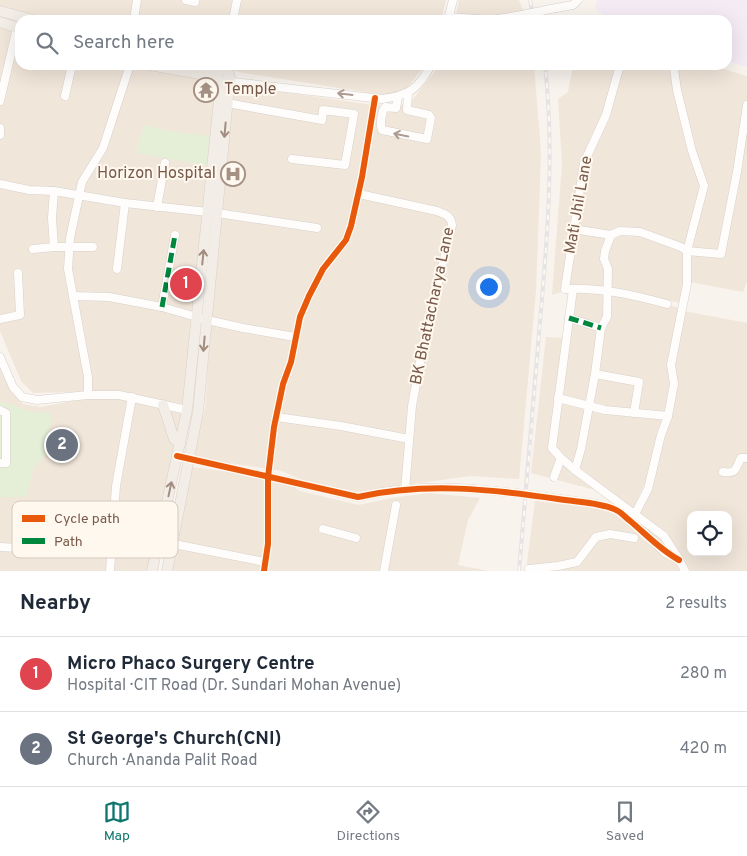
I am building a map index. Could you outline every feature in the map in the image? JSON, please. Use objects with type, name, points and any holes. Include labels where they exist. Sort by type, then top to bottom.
[{"type":"main road","points":[[0,11],[15,15]]},
{"type":"main road","points":[[0,22],[15,27]]},
{"type":"main road","points":[[177,70],[217,77],[225,75]]},
{"type":"main road","points":[[210,70],[225,75]]},
{"type":"main road","points":[[212,213],[227,103],[225,75]]},
{"type":"main road","points":[[178,520],[198,412],[202,319],[225,75]]},
{"type":"main road","points":[[167,501],[187,410],[202,319]]},
{"type":"main road","points":[[163,404],[174,439],[180,444]]},
{"type":"main road","points":[[152,571],[155,558]]},
{"type":"main road","points":[[168,571],[171,558]]},
{"type":"street","points":[[135,15],[138,0]]},
{"type":"street","points":[[186,0],[195,2]]},
{"type":"street","points":[[234,15],[237,0]]},
{"type":"street","points":[[449,15],[453,0]]},
{"type":"street","points":[[522,15],[573,5],[578,0]]},
{"type":"street","points":[[0,101],[15,40]]},
{"type":"street","points":[[65,96],[71,70]]},
{"type":"street","points":[[88,395],[88,376],[68,269],[70,247],[82,182],[103,148],[128,70]]},
{"type":"street","points":[[225,75],[382,99],[398,97],[408,93],[415,88],[428,70]]},
{"type":"street","name":"Mati Jhil Lane","points":[[561,458],[552,448],[569,318],[573,229],[584,162],[606,115],[619,70]]},
{"type":"street","points":[[635,514],[648,489],[661,435],[668,416],[674,384],[671,365],[687,284],[687,251],[704,186],[692,151],[677,90],[674,70]]},
{"type":"street","points":[[406,110],[408,93]]},
{"type":"street","points":[[396,108],[398,97]]},
{"type":"street","points":[[264,571],[268,544],[268,477],[276,417],[283,384],[291,362],[300,317],[323,269],[346,240],[355,213],[375,98]]},
{"type":"street","points":[[227,103],[322,120],[323,110],[354,114],[345,165],[292,159]]},
{"type":"street","points":[[573,229],[611,235],[620,231],[640,232],[687,251],[721,254],[747,105]]},
{"type":"street","points":[[385,107],[406,110],[429,115],[431,121],[427,139],[382,130],[383,110],[385,107]]},
{"type":"street","points":[[0,128],[0,135]]},
{"type":"street","points":[[157,208],[165,162]]},
{"type":"street","points":[[0,184],[29,190],[79,195],[125,204],[212,213],[317,228]]},
{"type":"street","points":[[54,192],[52,218],[54,247]]},
{"type":"street","name":"BK Bhattacharya Lane","points":[[359,194],[437,211],[448,215],[452,225],[423,346],[412,406],[405,490]]},
{"type":"street","points":[[117,269],[125,204]]},
{"type":"street","points":[[162,307],[175,235]]},
{"type":"street","points":[[575,470],[581,449],[595,374],[601,328],[607,317],[608,269],[604,259],[611,235]]},
{"type":"street","points":[[33,249],[92,247]]},
{"type":"street","points":[[0,319],[20,315],[18,273]]},
{"type":"street","points":[[569,289],[639,296],[667,304]]},
{"type":"street","points":[[73,296],[109,297],[162,307],[202,319],[295,337]]},
{"type":"street","points":[[569,318],[601,328]]},
{"type":"street","points":[[0,357],[13,387],[22,398],[37,400],[88,395],[119,395],[187,410]]},
{"type":"street","points":[[595,374],[639,382],[634,413]]},
{"type":"street","points":[[115,501],[132,398]]},
{"type":"street","points":[[558,398],[605,410],[668,416]]},
{"type":"street","points":[[0,410],[6,413],[6,463],[0,463]]},
{"type":"street","points":[[276,417],[341,426],[409,439]]},
{"type":"street","points":[[177,456],[358,497],[423,488],[450,488],[516,493],[597,504],[616,509],[665,553],[679,560]]},
{"type":"street","points":[[554,477],[561,458],[664,536],[684,571]]},
{"type":"street","points":[[722,472],[732,474],[741,458],[747,458]]},
{"type":"street","points":[[384,571],[396,505]]},
{"type":"street","points":[[324,529],[356,538]]},
{"type":"street","points":[[529,569],[577,562],[596,537],[610,534],[634,538]]},
{"type":"street","points":[[178,545],[265,562]]},
{"type":"street","points":[[110,571],[111,558]]},
{"type":"shaded area","points":[[0,0],[446,0],[442,15],[30,15],[0,6]]},
{"type":"shaded area","points":[[459,0],[519,0],[525,15],[456,15]]},
{"type":"shaded area","points":[[597,0],[747,0],[747,67],[732,62],[732,15],[603,15],[595,7]]},
{"type":"shaded area","points":[[0,18],[15,23],[15,70],[148,70],[217,79],[188,407],[110,391],[33,393],[21,381],[0,331]]},
{"type":"shaded area","points":[[232,70],[421,70],[407,88],[395,94],[383,95]]},
{"type":"shaded area","points":[[436,70],[534,70],[541,153],[536,291],[519,479],[471,476],[397,486],[355,495],[309,483],[282,471],[191,457],[205,408],[218,224],[233,85],[380,106],[409,104]]},
{"type":"shaded area","points":[[572,70],[727,70],[747,76],[747,281],[743,292],[684,281],[681,303],[639,298],[680,308],[684,311],[747,323],[747,571],[689,571],[664,533],[635,513],[649,484],[668,400],[645,483],[633,509],[611,492],[595,490],[531,473],[546,337],[566,338],[570,289],[552,295],[562,164],[558,99],[568,92]]},
{"type":"shaded area","points":[[0,365],[10,389],[23,404],[41,407],[104,395],[187,415],[170,501],[12,501],[12,558],[160,558],[157,571],[0,571]]},
{"type":"shaded area","points":[[192,467],[282,479],[300,491],[359,505],[429,493],[480,498],[468,520],[458,565],[489,571],[170,571],[173,558],[178,558],[178,533]]},
{"type":"shaded area","points":[[535,501],[589,507],[631,516],[664,541],[681,571],[526,571]]},
{"type":"green space","points":[[144,125],[169,131],[211,136],[210,166],[136,153]]},
{"type":"green space","points":[[0,402],[28,411],[52,413],[47,453],[33,469],[27,496],[0,498]]},
{"type":"railway","points":[[530,0],[533,15]]},
{"type":"railway","points":[[519,571],[549,199],[550,166],[545,70]]},
{"type":"marked path","points":[[162,307],[175,235]]},
{"type":"marked path","points":[[569,318],[601,328]]},
{"type":"cycle path","points":[[264,571],[268,544],[268,477],[274,427],[283,384],[291,362],[300,317],[309,296],[323,269],[346,240],[351,226],[362,177],[375,98]]},
{"type":"cycle path","points":[[177,456],[358,497],[383,492],[433,488],[508,492],[601,505],[618,511],[659,547],[679,560]]},
{"type":"place","name":"Temple","points":[[206,90]]},
{"type":"place","name":"Horizon Hospital","points":[[233,174]]},
{"type":"place","name":"Micro Phaco Surgery Centre","points":[[186,284]]},
{"type":"place","name":"St George's Church(CNI)","points":[[62,445]]}]
